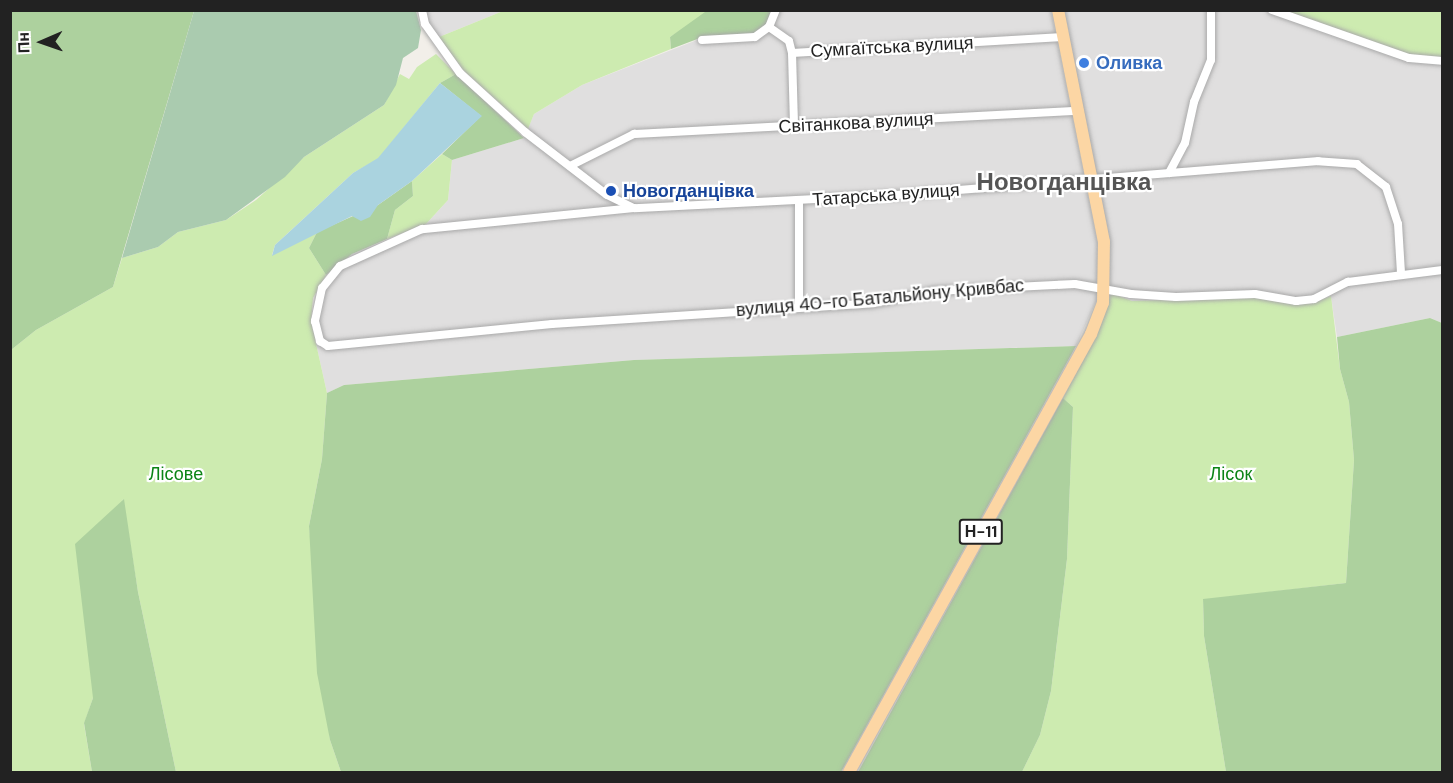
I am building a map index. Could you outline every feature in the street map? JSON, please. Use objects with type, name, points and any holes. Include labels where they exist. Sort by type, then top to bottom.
[{"type":"main road","name":"Н-11","points":[[849,772],[1091,333],[1106,289],[1104,242],[1058,10]]},
{"type":"street","points":[[422,10],[425,24],[460,73],[525,132],[607,195],[634,208]]},
{"type":"street","points":[[702,40],[755,37],[769,27],[776,10]]},
{"type":"street","points":[[1169,173],[1185,143],[1194,102],[1211,60],[1211,10]]},
{"type":"street","points":[[1272,10],[1409,58],[1443,61]]},
{"type":"street","name":"Сумгаїтська вулиця","points":[[769,27],[789,41],[792,53],[1063,37]]},
{"type":"street","points":[[792,53],[794,126]]},
{"type":"street","name":"Світанкова вулиця","points":[[570,166],[634,134],[1078,111]]},
{"type":"street","name":"Татарська вулиця","points":[[316,300],[340,266],[422,229],[634,208],[799,201],[1318,161],[1357,164],[1386,187],[1398,224],[1401,273]]},
{"type":"street","points":[[799,201],[799,305]]},
{"type":"street","name":"вулиця 40-го Батальйону Кривбас","points":[[316,300],[317,332],[320,342],[328,346],[799,305],[873,303],[936,291],[1028,286],[1075,284],[1176,297],[1255,294],[1296,301],[1314,299],[1348,282],[1401,273],[1443,270]]},
{"type":"shaded area","points":[[422,11],[503,11],[434,39]]},
{"type":"shaded area","points":[[771,11],[1051,11],[1098,246],[1097,299],[1076,346],[634,360],[344,385],[327,393],[311,321],[318,285],[352,254],[426,224],[448,200],[452,160],[524,138],[534,114],[582,85]]},
{"type":"shaded area","points":[[1064,11],[1282,11],[1442,58],[1442,323],[1430,318],[1337,337],[1331,297],[1313,303],[1132,301],[1111,293],[1108,240]]},
{"type":"green space","points":[[11,11],[194,11],[113,287],[36,330],[11,350]]},
{"type":"green space","points":[[194,11],[416,11],[421,30],[418,48],[403,58],[396,85],[384,105],[304,157],[285,177],[226,220],[178,232],[158,247],[122,258]]},
{"type":"green space","points":[[503,11],[711,11],[670,37],[671,49],[582,85],[534,114],[528,129],[463,70],[439,37]]},
{"type":"green space","points":[[771,11],[766,24],[755,33],[700,38],[671,49],[670,37],[705,12]]},
{"type":"green space","points":[[1282,11],[1442,11],[1442,58],[1411,56]]},
{"type":"green space","name":"Лісове","points":[[436,54],[456,74],[440,83],[378,159],[353,173],[275,245],[272,255],[317,232],[309,248],[326,275],[313,298],[311,321],[327,393],[322,459],[309,526],[330,740],[341,772],[176,772],[138,592],[123,499],[93,698],[84,724],[92,772],[11,772],[11,350],[36,330],[113,287],[122,258],[158,247],[178,232],[226,220],[256,200],[304,157],[384,105],[400,74],[409,79],[417,67]]},
{"type":"green space","points":[[456,74],[524,138],[452,160],[442,154],[481,116],[440,83]]},
{"type":"green space","points":[[442,154],[452,160],[448,200],[426,224],[387,239],[395,210],[413,196],[412,181]]},
{"type":"green space","points":[[412,181],[413,196],[395,210],[387,239],[352,254],[326,275],[309,248],[317,232],[378,205]]},
{"type":"green space","name":"Лісок","points":[[1111,293],[1132,301],[1255,297],[1313,303],[1331,296],[1340,369],[1349,402],[1354,460],[1346,583],[1203,600],[1204,636],[1226,772],[1022,772],[1040,735],[1051,691],[1067,559],[1073,407],[1063,398],[1097,334]]},
{"type":"green space","points":[[1430,318],[1442,323],[1442,772],[1226,772],[1204,636],[1203,599],[1346,583],[1354,460],[1349,402],[1340,369],[1337,337]]},
{"type":"green space","points":[[1076,346],[841,772],[341,772],[330,740],[317,673],[309,526],[322,459],[327,393],[344,385],[634,360]]},
{"type":"green space","points":[[1063,398],[1073,407],[1067,559],[1051,691],[1040,735],[1022,772],[858,772]]},
{"type":"green space","points":[[124,499],[138,592],[176,772],[92,772],[84,723],[93,698],[75,544]]},
{"type":"water","points":[[440,83],[482,116],[412,181],[378,205],[370,217],[361,221],[352,216],[272,256],[275,245],[353,173],[378,158]]},
{"type":"place","name":"Оливка","points":[[1084,63]]},
{"type":"place","name":"Новогданцівка","points":[[611,191]]},
{"type":"district","name":"Новогданцівка","points":[[1064,182]]}]
